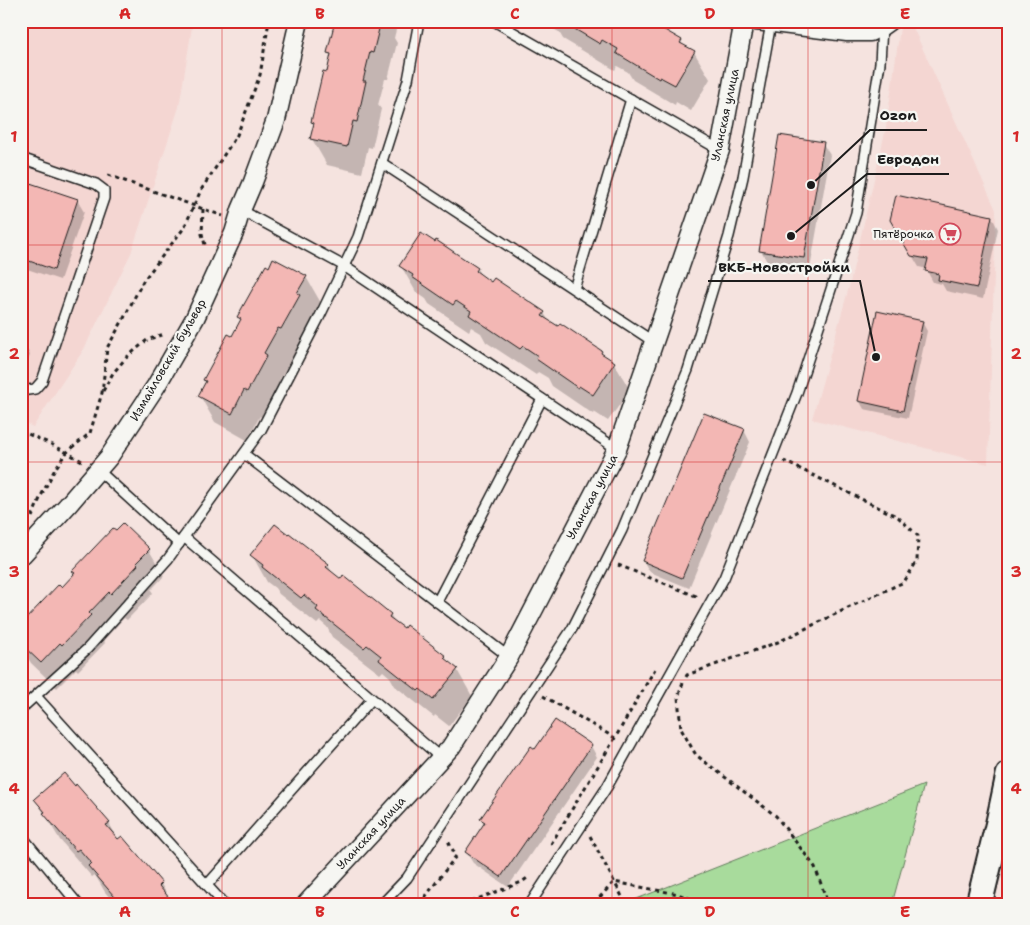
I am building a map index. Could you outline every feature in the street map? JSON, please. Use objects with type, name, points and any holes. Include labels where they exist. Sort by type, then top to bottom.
[{"type":"street","name":"Измайловский бульвар","points":[[21,556],[68,506],[109,457],[156,386],[195,318],[234,233],[239,215],[276,120],[299,21]]},
{"type":"street","points":[[753,24],[847,32],[870,32],[885,24]]},
{"type":"street","name":"Уланская улица","points":[[306,904],[451,747],[509,657],[617,449],[720,150],[753,24]]},
{"type":"street","points":[[979,904],[1009,775]]},
{"type":"lane","points":[[21,709],[88,649],[168,559],[261,430],[319,318],[358,237],[408,80],[419,21]]},
{"type":"lane","points":[[494,21],[720,150]]},
{"type":"lane","points":[[382,904],[408,878],[572,629],[622,530],[688,370],[729,236],[743,177],[753,24],[725,21]]},
{"type":"lane","points":[[530,904],[607,788],[724,578],[797,393],[856,213],[885,24]]},
{"type":"lane","points":[[574,289],[631,99]]},
{"type":"lane","points":[[21,158],[96,184],[104,190],[104,198],[42,382],[35,389],[21,391]]},
{"type":"lane","points":[[382,163],[654,342]]},
{"type":"lane","points":[[239,215],[344,266],[617,449]]},
{"type":"lane","points":[[437,602],[542,399]]},
{"type":"lane","points":[[244,454],[509,657]]},
{"type":"lane","points":[[98,470],[441,758]]},
{"type":"lane","points":[[36,696],[224,904]]},
{"type":"lane","points":[[206,885],[372,699]]},
{"type":"lane","points":[[21,835],[78,904]]},
{"type":"path","points":[[29,522],[55,469],[66,453],[90,433],[102,392],[107,348],[143,280],[184,228],[201,190],[237,135],[260,75],[269,21]]},
{"type":"path","points":[[103,173],[203,209],[239,215]]},
{"type":"path","points":[[203,209],[202,234],[207,251],[217,269]]},
{"type":"path","points":[[102,392],[113,373],[126,358],[147,340],[189,328]]},
{"type":"path","points":[[21,431],[54,445],[98,470]]},
{"type":"path","points":[[773,455],[898,517],[918,536],[917,561],[904,582],[778,642],[686,675],[678,697],[680,729],[696,755],[776,816],[815,867],[827,901],[826,904]]},
{"type":"path","points":[[607,560],[696,596],[692,605]]},
{"type":"path","points":[[546,851],[658,663]]},
{"type":"path","points":[[532,689],[615,738]]},
{"type":"path","points":[[583,823],[626,904]]},
{"type":"path","points":[[464,904],[522,882],[532,875]]},
{"type":"path","points":[[595,904],[614,882]]},
{"type":"path","points":[[614,882],[678,894],[704,904]]},
{"type":"path","points":[[425,898],[426,904]]},
{"type":"shaded area","points":[[21,21],[193,21],[179,107],[131,253],[84,349],[33,427],[21,421]]},
{"type":"shaded area","points":[[901,21],[910,21],[996,210],[988,464],[812,419],[849,287],[886,128]]},
{"type":"green space","points":[[924,785],[892,904],[624,904]]},
{"type":"building","points":[[335,21],[381,21],[373,53],[370,52],[363,81],[366,81],[357,122],[353,121],[347,147],[310,139],[314,123],[311,122],[323,71],[327,72],[331,54],[327,53]]},
{"type":"building","points":[[561,21],[649,21],[682,40],[680,43],[695,51],[675,85],[660,77],[659,79],[616,53],[618,49],[602,40],[600,44]]},
{"type":"building","points":[[779,135],[824,142],[804,258],[759,251]]},
{"type":"building","points":[[21,180],[78,199],[54,270],[21,258]]},
{"type":"building","points":[[896,195],[992,216],[977,288],[938,280],[939,274],[925,271],[928,259],[911,256],[890,220]]},
{"type":"building","points":[[421,233],[435,242],[436,240],[478,268],[476,271],[491,282],[494,278],[545,312],[542,316],[558,326],[560,323],[615,362],[593,395],[579,386],[578,388],[536,359],[538,356],[523,346],[520,349],[469,315],[471,311],[456,301],[453,305],[399,266]]},
{"type":"building","points":[[273,258],[307,276],[297,293],[300,295],[281,329],[278,328],[264,353],[267,355],[247,392],[244,390],[232,414],[198,396],[206,381],[203,380],[228,334],[232,336],[241,319],[237,317],[266,265],[269,267]]},
{"type":"building","points":[[877,311],[923,321],[903,411],[858,401]]},
{"type":"building","points":[[704,413],[745,429],[682,578],[642,561]]},
{"type":"building","points":[[123,523],[150,549],[111,594],[109,592],[89,613],[91,615],[62,645],[60,643],[41,663],[21,644],[21,629],[25,625],[23,622],[59,584],[62,587],[75,573],[72,571],[113,528],[116,530]]},
{"type":"building","points":[[275,524],[329,564],[326,567],[341,579],[343,575],[391,614],[389,617],[404,628],[406,625],[446,656],[444,658],[458,669],[433,700],[420,689],[418,691],[379,660],[381,656],[367,645],[364,648],[316,610],[318,607],[304,595],[301,598],[250,555]]},
{"type":"building","points":[[555,720],[592,745],[501,877],[465,852],[485,822],[480,819],[531,746],[535,749]]},
{"type":"building","points":[[64,773],[110,823],[106,825],[118,839],[122,836],[162,883],[159,886],[171,900],[174,897],[180,904],[121,904],[88,866],[91,863],[79,849],[76,851],[43,813],[45,812],[34,799]]},
{"type":"place","name":"Ozon","points":[[811,185]]},
{"type":"place","name":"Пятёрочка","points":[[950,234]]},
{"type":"place","name":"Евродон","points":[[791,236]]},
{"type":"place","name":"ВКБ-Новостройки","points":[[876,357]]}]
